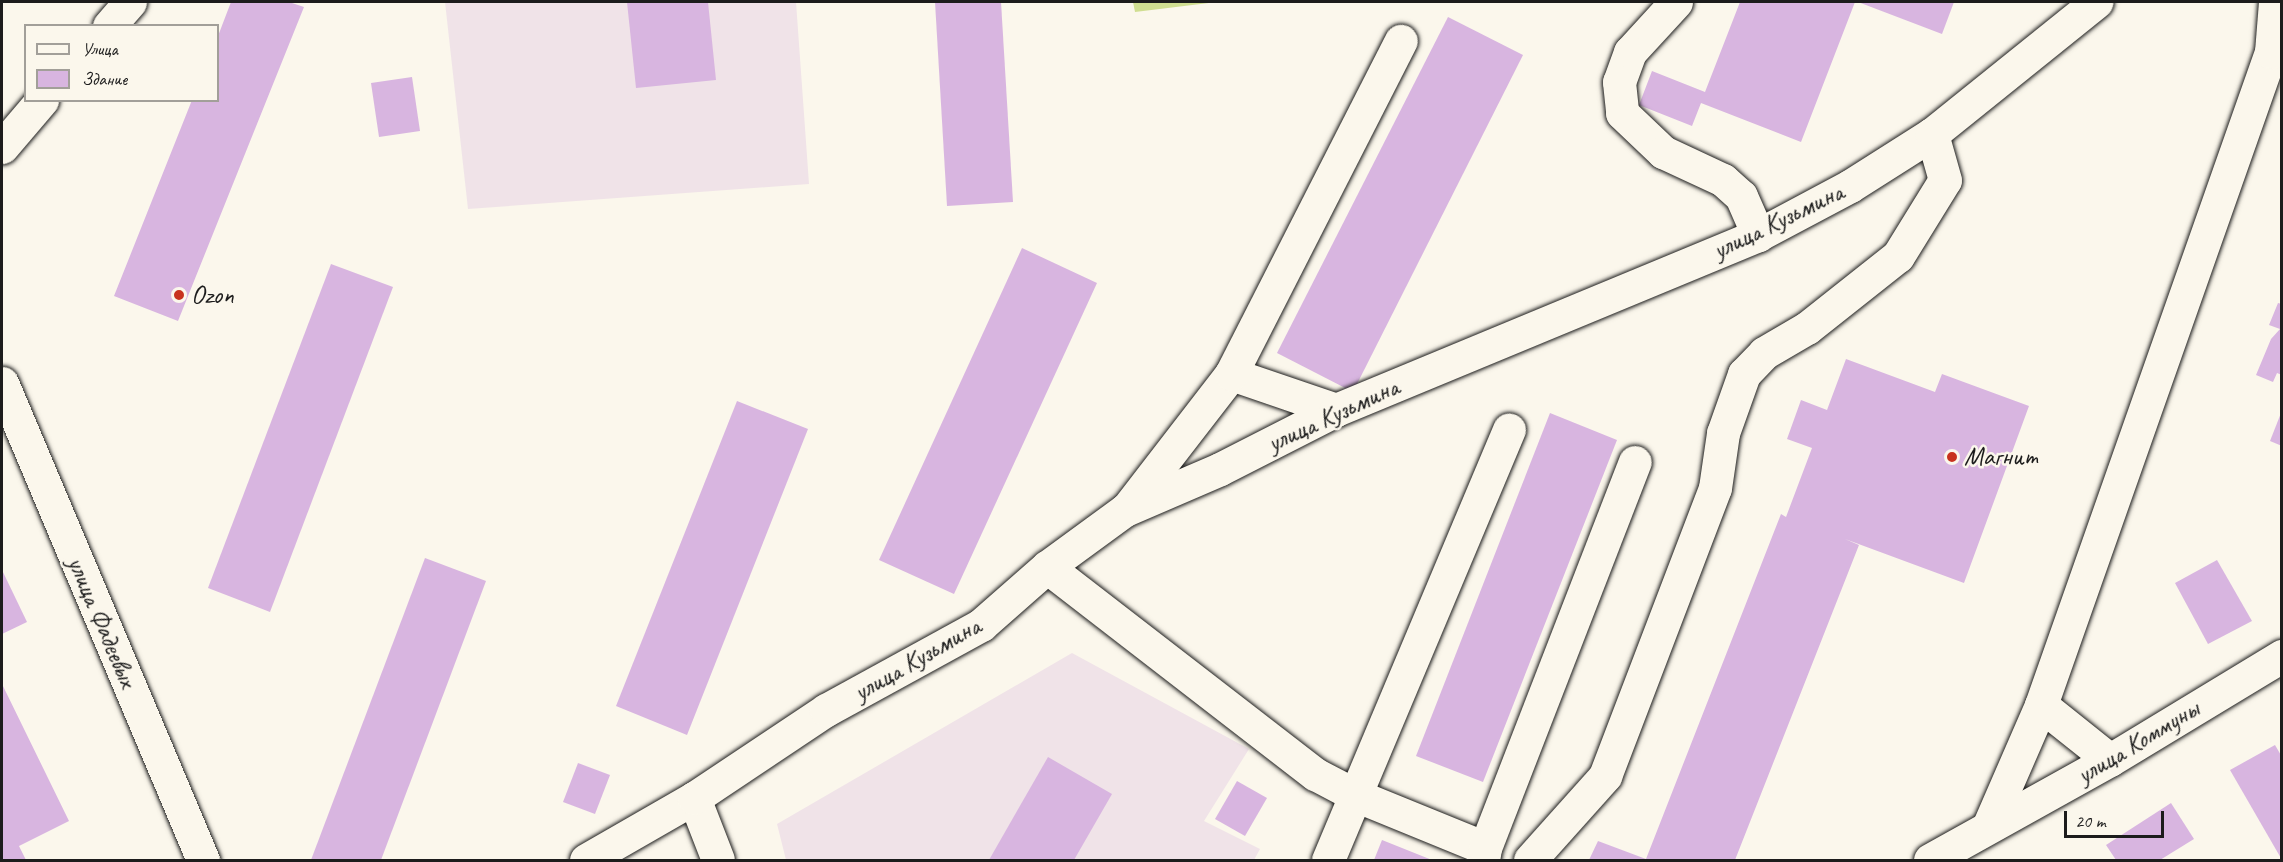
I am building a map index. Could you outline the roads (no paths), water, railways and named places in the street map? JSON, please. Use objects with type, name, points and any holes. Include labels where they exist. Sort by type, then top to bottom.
[{"type":"street","points":[[111,24],[130,2]]},
{"type":"street","points":[[1676,2],[1630,51],[1619,82],[1622,113],[1663,152],[1724,180],[1741,196],[1758,235]]},
{"type":"street","name":"улица Кузьмина","points":[[586,861],[694,798],[826,710],[981,625],[1047,567],[1125,510],[1220,469],[1336,410],[1758,235],[1850,186],[1932,134],[2096,2]]},
{"type":"street","points":[[1988,827],[2041,705],[2271,52],[2276,2]]},
{"type":"street","points":[[1125,510],[1231,374],[1401,41]]},
{"type":"street","points":[[2,147],[40,102]]},
{"type":"street","points":[[1530,861],[1605,776],[1715,488],[1724,433],[1744,374],[1764,353],[1807,328],[1898,256],[1945,180],[1932,134]]},
{"type":"street","points":[[1231,374],[1336,410]]},
{"type":"street","name":"улица Фадеевых","points":[[2,382],[203,861]]},
{"type":"street","points":[[1328,861],[1509,430]]},
{"type":"street","points":[[1047,567],[1315,774],[1355,795],[1484,854],[1635,462]]},
{"type":"street","name":"улица Коммуны","points":[[1930,861],[2110,760],[2282,656]]},
{"type":"street","points":[[2041,705],[2110,760]]},
{"type":"street","points":[[694,798],[718,861]]},
{"type":"place","name":"Ozon","points":[[179,295]]},
{"type":"place","name":"Магнит","points":[[1952,457]]}]
